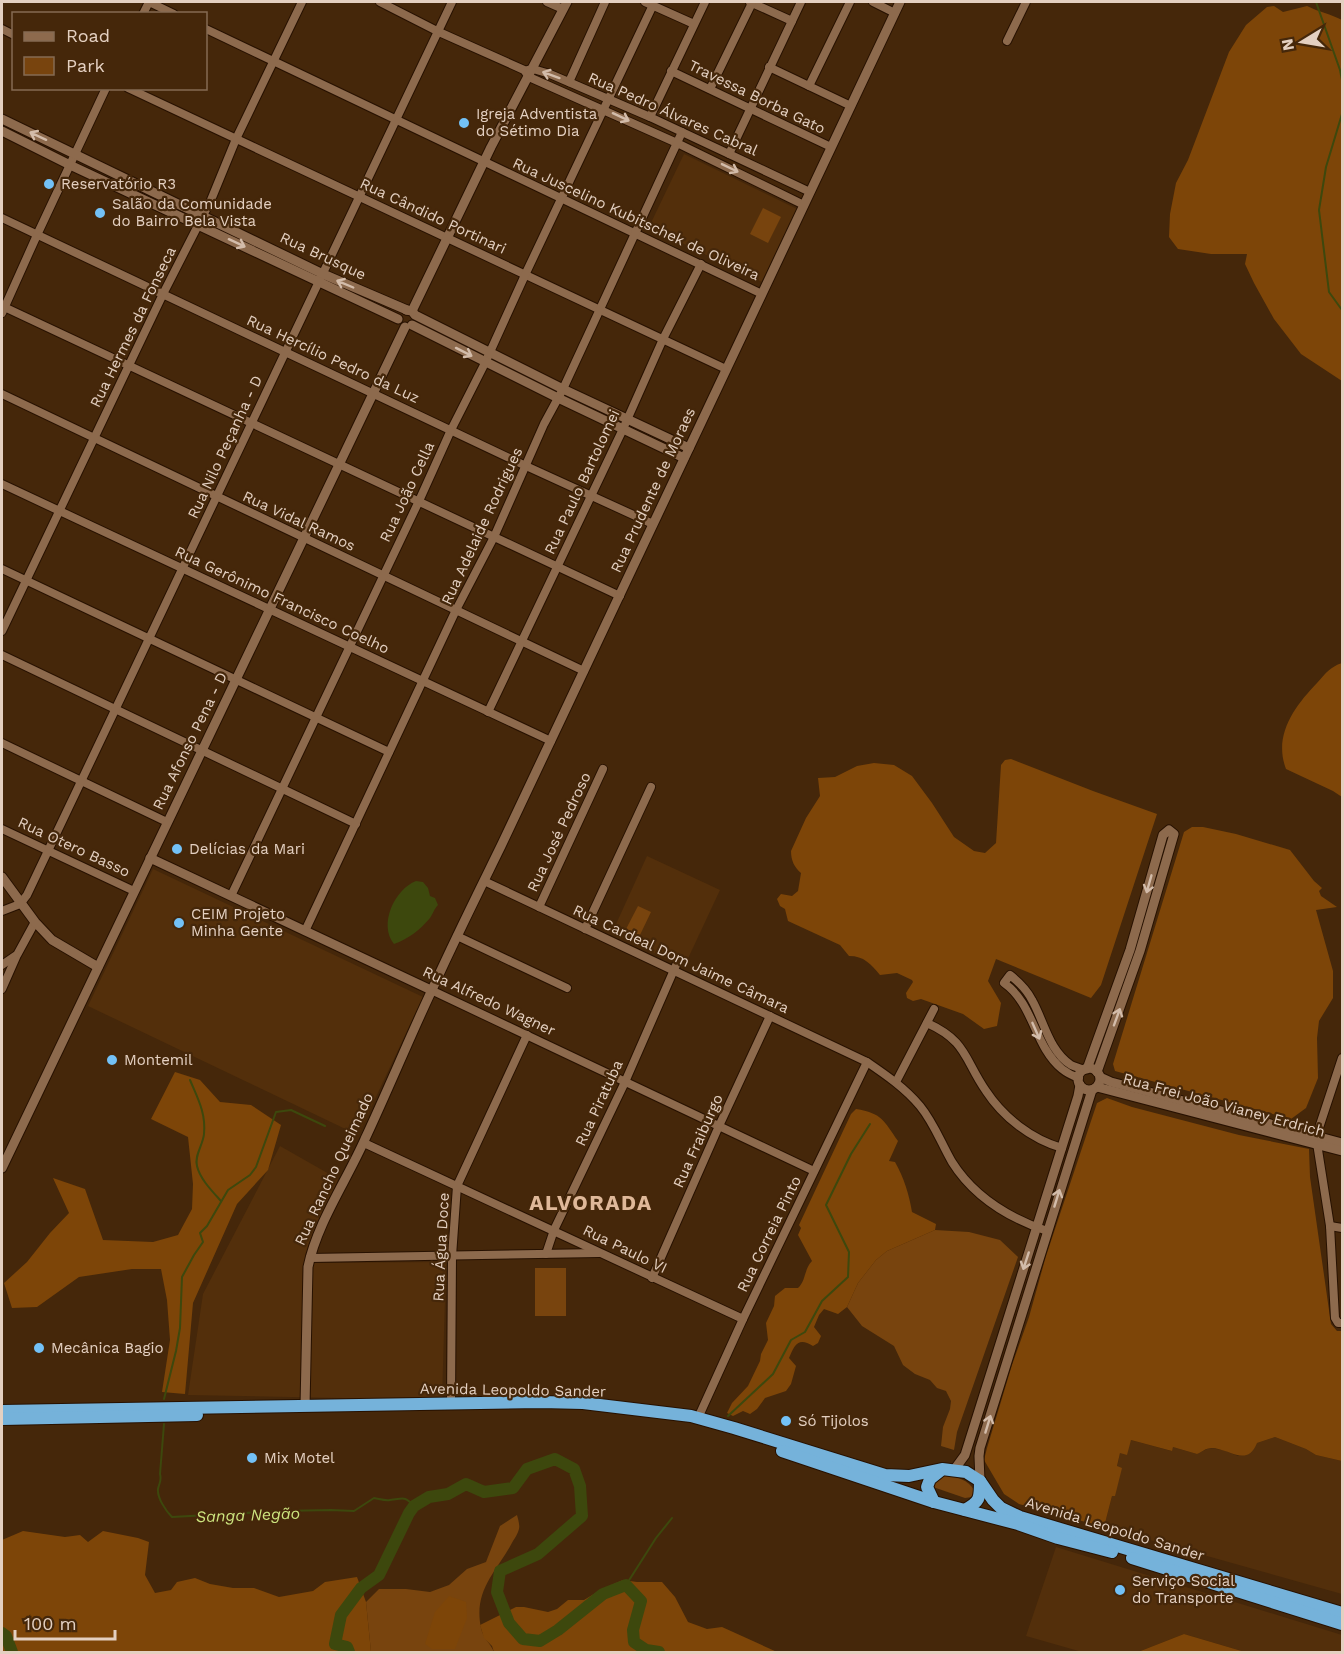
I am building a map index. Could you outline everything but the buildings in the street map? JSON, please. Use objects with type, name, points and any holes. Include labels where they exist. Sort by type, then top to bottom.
[{"type":"highway","name":"Avenida Leopoldo Sander","points":[[2,1411],[583,1402],[698,1418],[885,1475],[909,1476],[948,1470]]},
{"type":"highway","name":"Avenida Leopoldo Sander","points":[[2,1419],[462,1410],[560,1409],[614,1412],[724,1432],[934,1502],[1018,1524],[1342,1624]]},
{"type":"highway","points":[[934,1502],[927,1487],[930,1479],[948,1470],[966,1472],[980,1481],[977,1503],[965,1510]]},
{"type":"highway","name":"Avenida Leopoldo Sander","points":[[980,1481],[1001,1508],[1020,1516],[1342,1613]]},
{"type":"street","points":[[149,2],[170,12]]},
{"type":"street","name":"Rua Hermes da Fonseca","points":[[2,631],[128,366],[203,216],[236,139],[302,2]]},
{"type":"street","name":"Rua Pedro Álvares Cabral","points":[[380,2],[804,204]]},
{"type":"street","name":"Rua Nilo Peçanha - D","points":[[20,904],[27,895],[452,2]]},
{"type":"street","points":[[409,326],[415,321],[411,312],[491,147],[565,5],[548,2]]},
{"type":"street","points":[[569,82],[605,2]]},
{"type":"street","points":[[650,117],[705,2]]},
{"type":"street","points":[[710,89],[750,2],[792,21]]},
{"type":"street","points":[[729,154],[801,2]]},
{"type":"street","points":[[809,86],[850,2]]},
{"type":"street","points":[[873,2],[895,13]]},
{"type":"street","name":"Rua Prudente de Moraes","points":[[431,990],[620,597],[900,2]]},
{"type":"street","points":[[1007,41],[1026,2]]},
{"type":"street","points":[[649,3],[694,24]]},
{"type":"street","name":"Rua João Cella","points":[[231,896],[451,430],[485,363],[608,100],[649,3]]},
{"type":"street","name":"Rua Juscelino Kubitschek de Oliveira","points":[[207,28],[762,294]]},
{"type":"street","points":[[769,67],[851,106]]},
{"type":"street","name":"Travessa Borba Gato","points":[[672,70],[831,147]]},
{"type":"street","name":"Rua Pedro Álvares Cabral","points":[[529,72],[569,82],[810,192]]},
{"type":"street","points":[[105,90],[2,309],[419,501],[620,597]]},
{"type":"street","name":"Rua Cândido Portinari","points":[[132,90],[726,369]]},
{"type":"street","name":"Rua Brusque","points":[[2,119],[203,216],[398,319]]},
{"type":"street","name":"Rua Brusque","points":[[2,131],[197,225],[321,278],[411,312],[489,353],[689,448]]},
{"type":"street","name":"Rua Adelaide Rodrigues","points":[[305,931],[456,610],[494,537],[544,424],[563,389],[598,309],[682,132]]},
{"type":"street","name":"Rua Hercílio Pedro da Luz","points":[[2,218],[653,524]]},
{"type":"street","name":"Rua Paulo Bartolomei","points":[[488,712],[623,429],[663,339],[701,264]]},
{"type":"street","points":[[411,312],[402,312],[398,319],[400,324],[409,326],[684,458]]},
{"type":"street","name":"Rua Afonso Pena - D","points":[[2,1168],[269,609],[409,326]]},
{"type":"street","name":"Rua Vidal Ramos","points":[[2,394],[584,671]]},
{"type":"street","name":"Rua Gerônimo Francisco Coelho","points":[[2,484],[551,741]]},
{"type":"street","points":[[2,569],[389,752]]},
{"type":"street","points":[[2,655],[356,824]]},
{"type":"street","points":[[2,743],[167,822]]},
{"type":"street","name":"Rua José Pedroso","points":[[539,907],[603,769]]},
{"type":"street","points":[[585,929],[651,787]]},
{"type":"street","name":"Rua Otero Basso","points":[[2,828],[134,891]]},
{"type":"street","points":[[948,1470],[965,1455],[1078,1096],[1090,1078],[1140,951],[1174,834],[1169,831],[1163,835],[1090,1078],[1047,1231],[980,1448],[980,1481]]},
{"type":"street","name":"Rua Alfredo Wagner","points":[[150,858],[814,1171]]},
{"type":"street","points":[[2,877],[34,922],[52,940],[98,967]]},
{"type":"street","name":"Rua Cardeal Dom Jaime Câmara","points":[[484,881],[585,929],[675,967],[770,1017],[867,1062],[896,1082],[911,1097],[925,1114],[952,1161],[971,1186],[995,1207],[1047,1231]]},
{"type":"street","points":[[2,911],[20,904]]},
{"type":"street","points":[[2,989],[34,922]]},
{"type":"street","points":[[457,936],[567,988]]},
{"type":"street","points":[[2,965],[17,954]]},
{"type":"street","name":"Rua Piratuba","points":[[546,1254],[554,1230],[625,1082],[675,967]]},
{"type":"street","name":"Rua Frei João Vianey Erdrich","points":[[1090,1078],[1071,1064],[1056,1048],[1028,994],[1010,975],[1004,983],[1021,999],[1040,1039],[1053,1060],[1064,1071],[1317,1141],[1342,1151]]},
{"type":"street","name":"Rua Rancho Queimado","points":[[304,1406],[306,1282],[310,1258],[343,1181],[364,1143],[431,990]]},
{"type":"street","points":[[896,1082],[934,1009]]},
{"type":"street","name":"Rua Fraiburgo","points":[[652,1278],[770,1017]]},
{"type":"street","points":[[927,1023],[947,1034],[959,1046],[986,1092],[1006,1115],[1031,1134],[1062,1148]]},
{"type":"street","name":"Rua Água Doce","points":[[451,1403],[452,1256],[457,1186],[526,1035]]},
{"type":"street","points":[[1342,1058],[1317,1141],[1330,1226],[1335,1318],[1338,1323],[1342,1323]]},
{"type":"street","name":"Rua Correia Pinto","points":[[698,1418],[743,1319],[867,1062]]},
{"type":"street","name":"Rua Frei João Vianey Erdrich","points":[[1317,1141],[1342,1143]]},
{"type":"street","name":"Rua Paulo VI","points":[[364,1143],[743,1319]]},
{"type":"street","points":[[1330,1226],[1342,1228]]},
{"type":"street","points":[[310,1258],[601,1253]]},
{"type":"shaded area","points":[[1274,6],[1283,12],[1307,6],[1342,20],[1342,381],[1301,354],[1274,319],[1245,264],[1247,254],[1211,254],[1178,249],[1169,237],[1170,214],[1176,183],[1188,160],[1229,52],[1246,25],[1267,7]]},
{"type":"shaded area","points":[[684,154],[797,209],[762,282],[649,227]]},
{"type":"shaded area","points":[[1342,663],[1342,797],[1286,769],[1282,744],[1288,722],[1301,701],[1328,671]]},
{"type":"shaded area","points":[[1011,759],[1157,814],[1101,985],[1091,998],[996,959],[988,981],[1001,1003],[997,1026],[984,1029],[963,1014],[921,999],[913,1001],[907,998],[906,993],[912,980],[897,973],[880,975],[867,961],[849,956],[840,945],[788,921],[785,909],[780,906],[777,899],[781,894],[792,896],[798,891],[801,873],[793,863],[791,851],[806,818],[820,796],[818,778],[835,777],[857,766],[874,763],[894,765],[912,776],[954,837],[974,851],[985,853],[996,843],[1001,765],[1005,760]]},
{"type":"shaded area","points":[[1192,827],[1236,834],[1290,850],[1322,888],[1319,891],[1321,896],[1337,907],[1316,910],[1333,971],[1333,998],[1319,1021],[1318,1078],[1306,1108],[1291,1119],[1115,1071],[1113,1064],[1184,832]]},
{"type":"shaded area","points":[[647,856],[720,890],[684,967],[612,933]]},
{"type":"shaded area","points":[[153,869],[423,997],[358,1135],[88,1006]]},
{"type":"shaded area","points":[[416,881],[423,882],[438,905],[430,918],[418,930],[394,944],[389,936],[388,927],[391,908],[401,891]]},
{"type":"shaded area","points":[[175,1072],[200,1080],[220,1102],[251,1105],[281,1125],[268,1170],[237,1204],[193,1303],[185,1394],[162,1392],[170,1340],[167,1300],[161,1269],[132,1269],[79,1277],[37,1307],[12,1308],[4,1283],[27,1262],[69,1213],[53,1178],[85,1189],[103,1240],[153,1242],[178,1235],[192,1209],[193,1184],[188,1137],[151,1119]]},
{"type":"shaded area","points":[[1107,1098],[1132,1107],[1239,1135],[1309,1149],[1310,1177],[1331,1324],[1337,1331],[1342,1331],[1342,1461],[1316,1455],[1275,1437],[1257,1443],[1253,1450],[1243,1456],[1211,1448],[1197,1454],[1173,1447],[1172,1451],[1131,1440],[1127,1455],[1120,1453],[1117,1466],[1122,1468],[1104,1527],[1019,1504],[1004,1494],[984,1460],[987,1448],[1046,1256],[1097,1103]]},
{"type":"shaded area","points":[[856,1109],[872,1113],[882,1119],[898,1141],[889,1161],[895,1162],[901,1174],[912,1212],[936,1224],[935,1230],[887,1251],[876,1260],[858,1283],[847,1307],[838,1314],[824,1309],[819,1315],[814,1327],[821,1336],[818,1343],[813,1346],[800,1342],[795,1346],[789,1358],[796,1366],[791,1384],[786,1391],[765,1398],[750,1414],[743,1411],[733,1416],[727,1413],[732,1403],[748,1386],[768,1340],[766,1323],[774,1306],[775,1296],[785,1288],[798,1288],[812,1261],[798,1235],[801,1228],[799,1225],[851,1114]]},
{"type":"shaded area","points":[[280,1146],[338,1179],[305,1255],[314,1263],[446,1262],[442,1400],[188,1395],[203,1294]]},
{"type":"shaded area","points":[[1275,1437],[1316,1455],[1342,1461],[1342,1594],[1104,1527],[1112,1496],[1114,1496],[1120,1453],[1131,1440],[1171,1451],[1173,1447],[1197,1454],[1209,1448],[1238,1456],[1257,1443]]},
{"type":"shaded area","points":[[23,1531],[65,1537],[80,1535],[88,1542],[103,1531],[149,1542],[145,1575],[155,1593],[171,1590],[177,1582],[195,1578],[210,1584],[233,1588],[254,1588],[279,1597],[313,1591],[325,1582],[357,1577],[366,1602],[371,1652],[2,1652],[2,1540]]},
{"type":"shaded area","name":"Serviço Social do Transporte","points":[[1056,1547],[1342,1635],[1342,1652],[1245,1652],[1184,1634],[1138,1652],[1082,1652],[1026,1636]]},
{"type":"shaded area","points":[[623,1580],[662,1582],[675,1597],[688,1622],[707,1629],[722,1627],[777,1652],[494,1652],[492,1646],[484,1638],[480,1625],[516,1607],[548,1612],[557,1609],[568,1600],[584,1600]]},
{"type":"shaded area","points":[[449,1596],[466,1602],[467,1618],[455,1649],[432,1649],[425,1644],[435,1612]]},
{"type":"shaded area","points":[[1184,1634],[1245,1652],[1138,1652]]},
{"type":"green space","points":[[763,208],[781,217],[768,243],[750,234]]},
{"type":"green space","points":[[638,906],[651,912],[639,937],[625,931]]},
{"type":"green space","points":[[935,1230],[969,1232],[1000,1240],[1018,1257],[957,1432],[954,1450],[941,1446],[943,1427],[951,1401],[946,1391],[937,1388],[930,1380],[915,1374],[903,1365],[894,1346],[862,1326],[847,1307],[858,1283],[876,1260],[887,1251]]},
{"type":"green space","points":[[535,1268],[566,1268],[566,1316],[535,1316]]},
{"type":"green space","points":[[944,1475],[965,1481],[974,1490],[972,1497],[965,1498],[933,1487],[935,1481]]},
{"type":"green space","points":[[517,1515],[518,1532],[488,1582],[480,1602],[482,1632],[494,1652],[371,1652],[366,1602],[379,1589],[430,1592],[449,1585],[467,1569],[486,1562],[500,1526]]},
{"type":"waterway","points":[[1316,2],[1342,80]]},
{"type":"waterway","points":[[1342,114],[1326,167],[1319,210],[1329,292],[1342,310]]},
{"type":"waterway","points":[[190,1080],[204,1119],[204,1134],[197,1166],[210,1189],[221,1201]]},
{"type":"waterway","name":"Sanga Negão","points":[[164,1399],[180,1328],[182,1277],[203,1242],[200,1233],[207,1226],[228,1190],[250,1175],[256,1167],[276,1112],[291,1110],[325,1126]]},
{"type":"waterway","points":[[728,1416],[773,1374],[791,1340],[805,1332],[822,1301],[848,1277],[849,1252],[826,1205],[851,1154],[870,1124]]},
{"type":"waterway","name":"Sanga Negão","points":[[164,1424],[158,1493],[162,1504],[172,1517],[281,1511],[354,1511],[374,1498],[386,1500],[403,1498],[414,1506]]},
{"type":"waterway","points":[[349,1652],[347,1647],[335,1644],[341,1615],[361,1588],[379,1575],[414,1506],[429,1497],[448,1494],[466,1484],[484,1492],[513,1488],[527,1469],[555,1459],[574,1469],[580,1486],[582,1516],[538,1554],[500,1571],[497,1592],[509,1623],[523,1639],[540,1641],[558,1630],[603,1594],[626,1585],[641,1601],[633,1630],[634,1642],[646,1650],[659,1652]]},
{"type":"waterway","points":[[626,1585],[656,1538],[672,1518]]},
{"type":"waterway","points":[[2,1633],[6,1636],[12,1652]]},
{"type":"place","name":"Igreja Adventista do Sétimo Dia","points":[[464,123]]},
{"type":"place","name":"Reservatório R3","points":[[49,184]]},
{"type":"place","name":"Salão da Comunidade do Bairro Bela Vista","points":[[100,213]]},
{"type":"place","name":"Delícias da Mari","points":[[177,849]]},
{"type":"place","name":"CEIM Projeto Minha Gente","points":[[179,923]]},
{"type":"place","name":"Montemil","points":[[112,1060]]},
{"type":"place","name":"Mecânica Bagio","points":[[39,1348]]},
{"type":"place","name":"Só Tijolos","points":[[786,1421]]},
{"type":"place","name":"Mix Motel","points":[[252,1458]]},
{"type":"place","name":"Serviço Social do Transporte","points":[[1120,1590]]},
{"type":"district","name":"ALVORADA","points":[[591,1202]]}]
